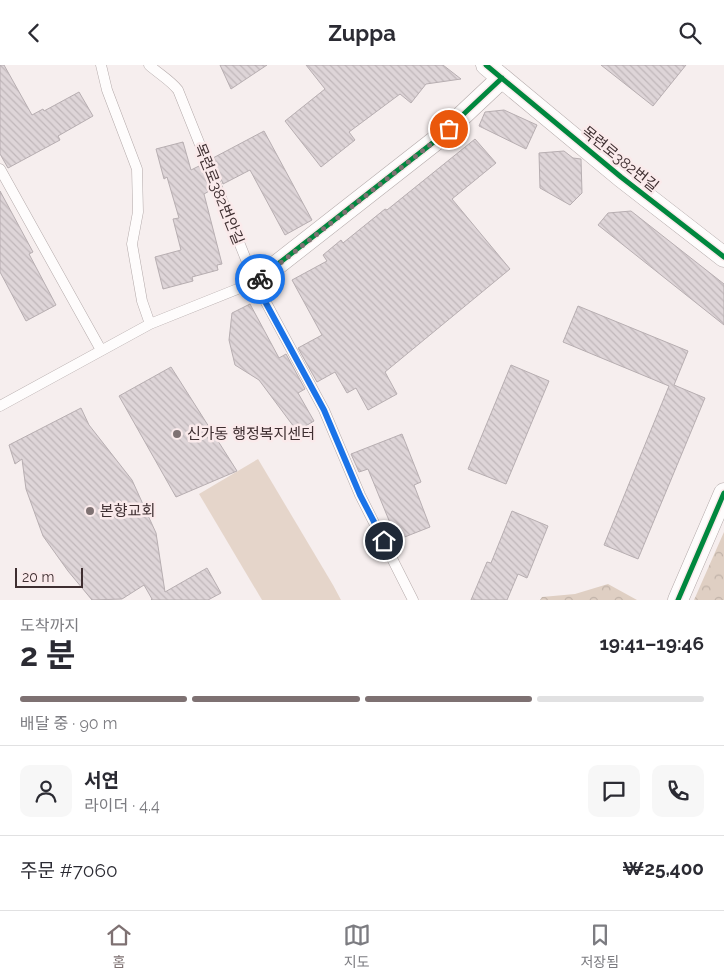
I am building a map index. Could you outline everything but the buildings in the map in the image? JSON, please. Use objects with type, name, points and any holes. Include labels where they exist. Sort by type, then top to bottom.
[{"type":"street","name":"목련로382번길","points":[[486,65],[620,177],[724,257]]},
{"type":"street","points":[[255,283],[435,141],[502,78]]},
{"type":"street","points":[[678,600],[724,493]]},
{"type":"lane","points":[[101,65],[107,90],[137,169],[138,212],[132,244],[142,301],[150,324]]},
{"type":"lane","name":"목련로382번안길","points":[[149,65],[178,90],[255,283],[324,410],[360,495],[413,600]]},
{"type":"lane","points":[[0,169],[102,350]]},
{"type":"lane","points":[[0,406],[150,324],[255,283]]},
{"type":"shaded area","points":[[258,459],[341,600],[262,600],[199,494]]},
{"type":"green space","points":[[724,532],[724,600],[694,600]]},
{"type":"green space","points":[[608,584],[637,600],[540,600],[542,597],[575,594]]},
{"type":"cycle path","points":[[486,65],[621,177],[724,257]]},
{"type":"cycle path","points":[[255,282],[435,141],[502,78]]},
{"type":"cycle path","points":[[678,600],[724,493]]},
{"type":"way so far","points":[[260,279],[449,129]]},
{"type":"place","name":"신가동 행정복지센터","points":[[177,434]]},
{"type":"place","name":"본향교회","points":[[90,511]]},
{"type":"route","points":[[260,279],[255,283],[324,410],[360,495],[384,541]]}]
